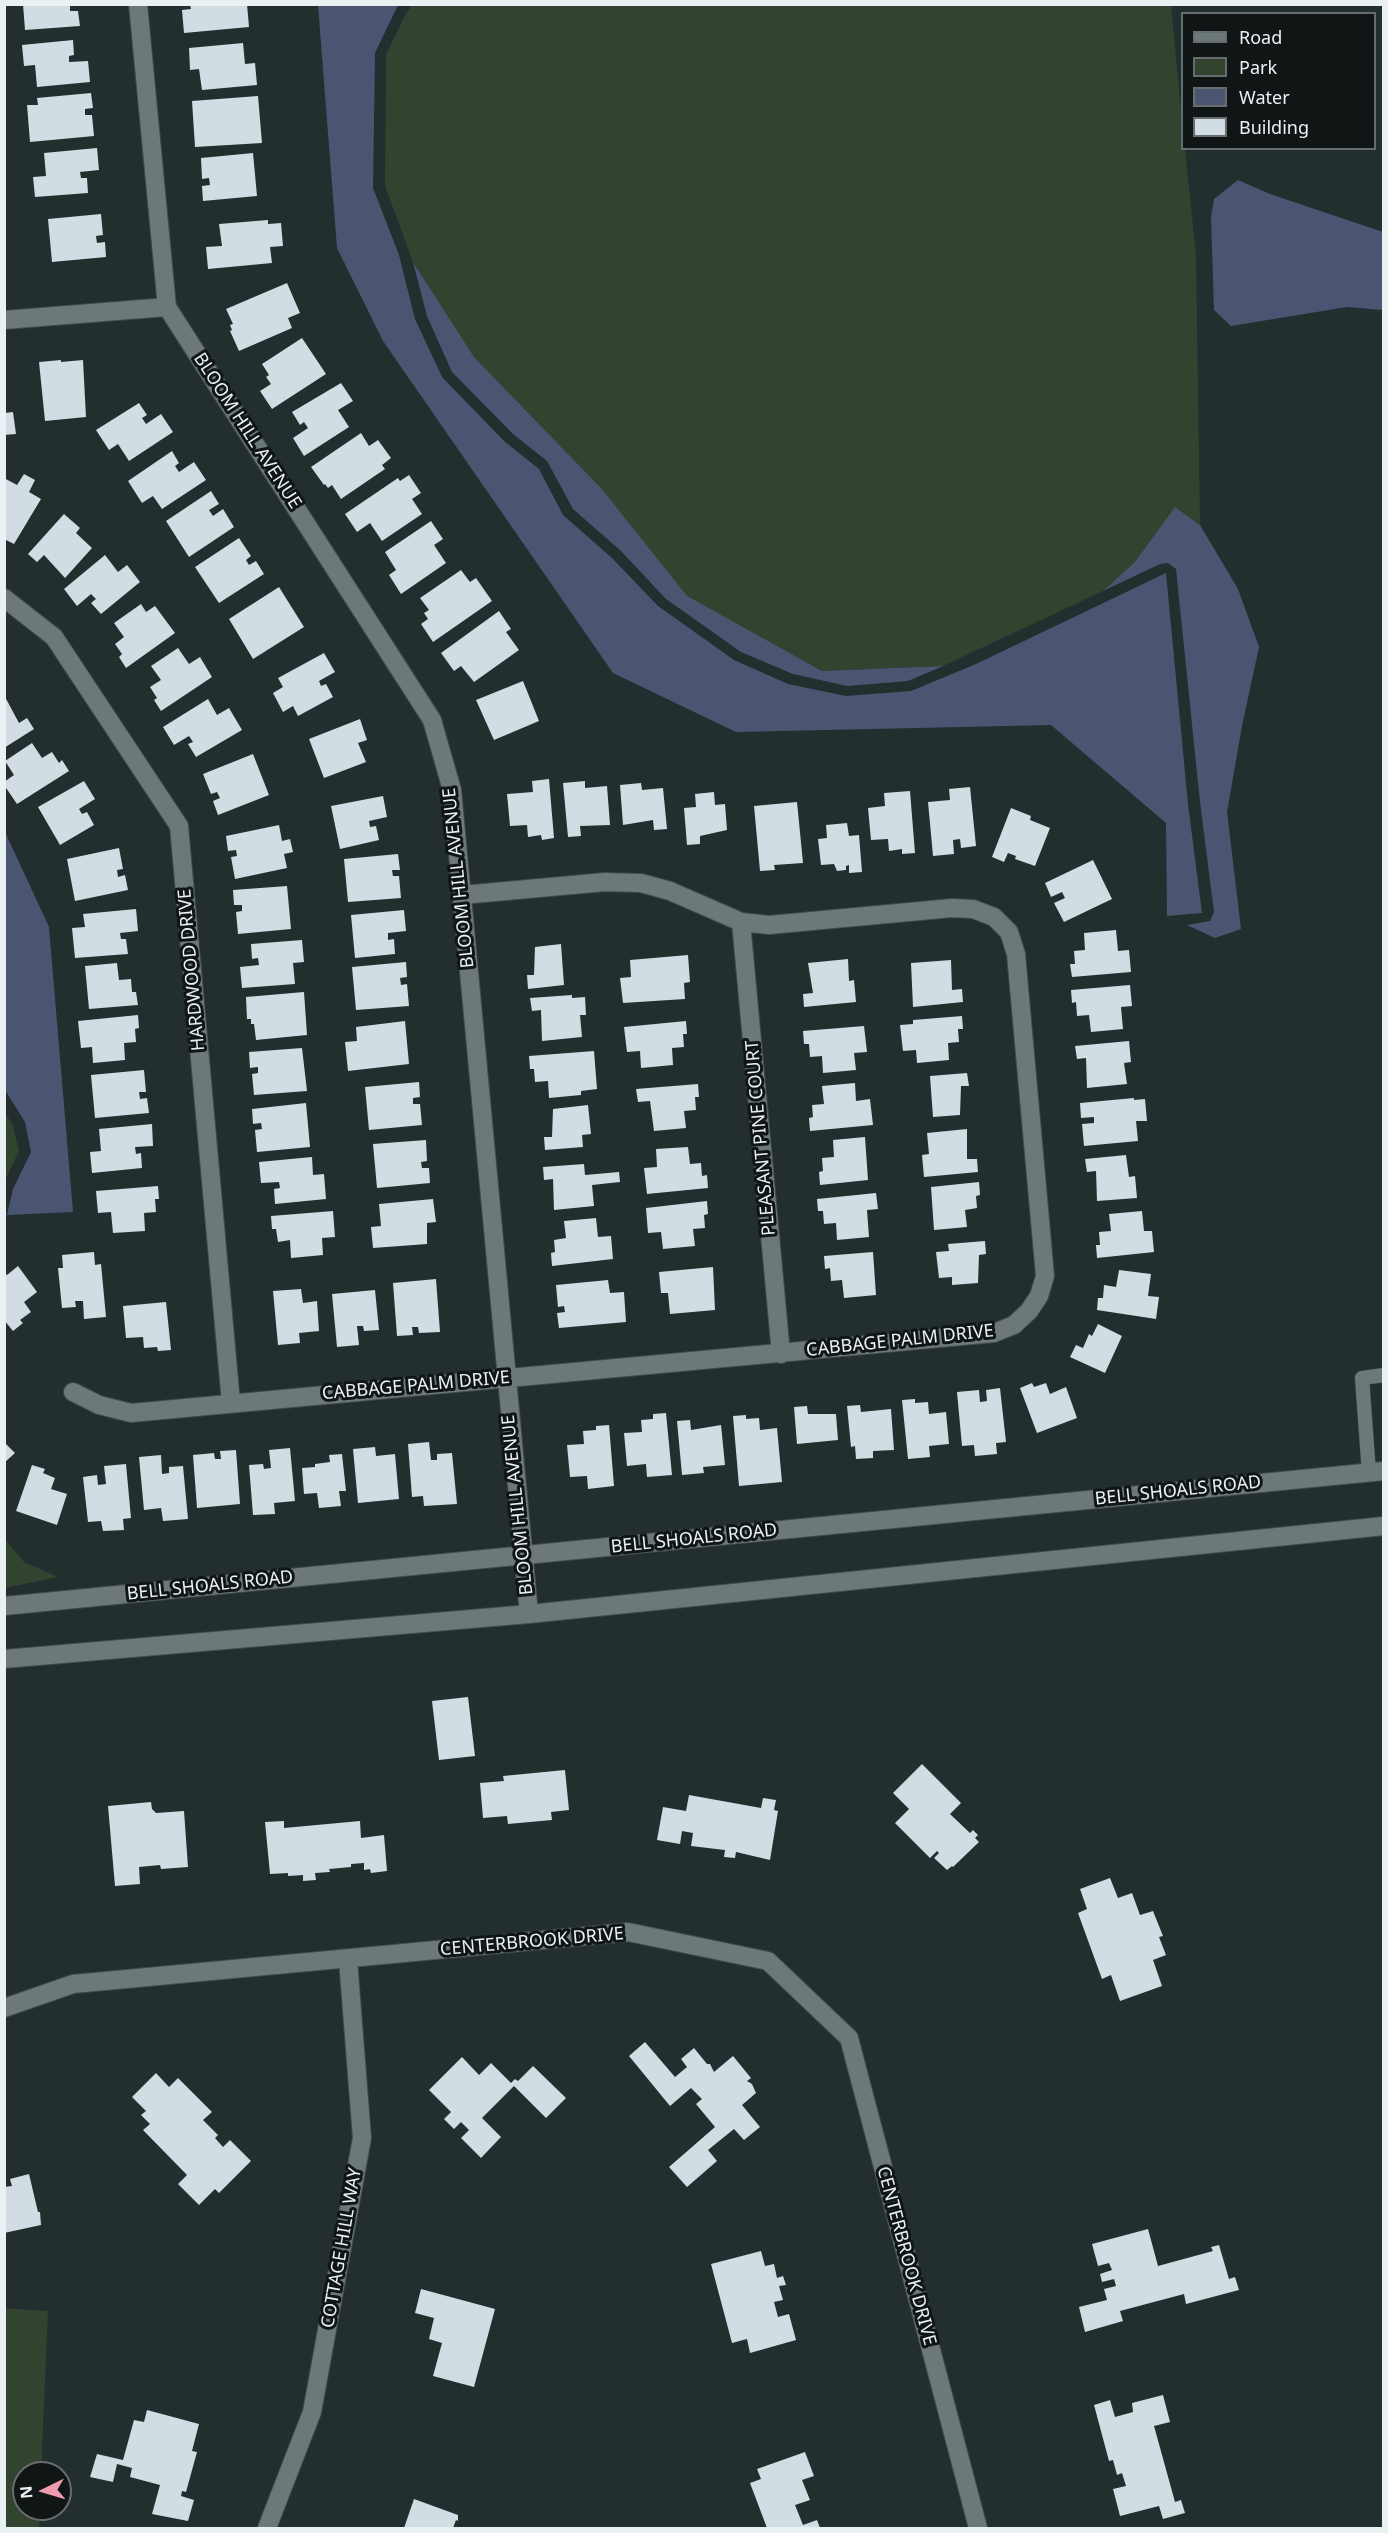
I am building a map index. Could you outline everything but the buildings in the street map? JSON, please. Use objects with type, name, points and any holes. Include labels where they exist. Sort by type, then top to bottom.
[{"type":"street","name":"BLOOM HILL AVENUE","points":[[138,4],[166,307],[432,720],[452,790],[529,1614]]},
{"type":"street","points":[[4,320],[166,307]]},
{"type":"street","name":"HARDWOOD DRIVE","points":[[4,598],[54,637],[179,826],[231,1403]]},
{"type":"street","name":"CABBAGE PALM DRIVE","points":[[73,1392],[99,1405],[131,1413],[994,1333],[1014,1325],[1029,1311],[1039,1296],[1045,1276],[1016,954],[1009,933],[994,917],[973,909],[952,908],[769,925],[741,922],[670,891],[641,883],[604,882],[462,895]]},
{"type":"street","name":"PLEASANT PINE COURT","points":[[741,922],[781,1354]]},
{"type":"street","name":"BELL SHOALS ROAD","points":[[4,1606],[1376,1472]]},
{"type":"street","points":[[4,1659],[529,1614],[1383,1526]]},
{"type":"street","name":"CENTERBROOK DRIVE","points":[[4,2008],[73,1984],[628,1932],[768,1961],[849,2038],[978,2529]]},
{"type":"street","name":"COTTAGE HILL WAY","points":[[267,2529],[312,2412],[362,2138],[348,1960]]},
{"type":"lane","points":[[1376,1472],[1362,1378],[1383,1375]]},
{"type":"green space","points":[[412,5],[1171,5],[1181,110],[1181,150],[1185,150],[1196,256],[1200,525],[1175,507],[1134,563],[1103,591],[943,666],[822,671],[686,596],[601,488],[474,357],[413,262],[385,186],[386,55]]},
{"type":"green space","points":[[5,1112],[13,1126],[19,1151],[5,1180]]},
{"type":"green space","points":[[4,1538],[24,1562],[58,1577],[5,1588]]},
{"type":"green space","points":[[4,2308],[48,2311],[42,2461],[12,2461],[12,2521],[39,2521],[39,2528],[5,2528]]},
{"type":"water","points":[[318,5],[398,5],[375,53],[373,188],[399,255],[415,319],[442,377],[504,441],[539,469],[563,515],[612,558],[658,606],[734,660],[788,684],[846,696],[911,691],[976,664],[1166,573],[1188,804],[1202,913],[1167,916],[1166,823],[1051,725],[736,732],[613,673],[383,341],[337,248]]},
{"type":"water","points":[[1238,180],[1270,194],[1383,232],[1383,310],[1347,307],[1231,326],[1214,310],[1211,217],[1214,199]]},
{"type":"water","points":[[413,262],[474,357],[601,488],[687,596],[822,671],[943,666],[908,681],[847,686],[793,674],[741,652],[666,599],[621,551],[573,509],[547,461],[513,434],[452,372],[427,316]]},
{"type":"water","points":[[1175,507],[1200,525],[1238,589],[1259,647],[1227,812],[1241,929],[1215,938],[1187,925],[1210,921],[1214,912],[1200,802],[1176,569],[1168,563],[1160,564],[1103,591],[1134,563]]},
{"type":"water","points":[[5,832],[49,927],[73,1212],[7,1215],[13,1189],[31,1152],[25,1122],[5,1090]]}]
